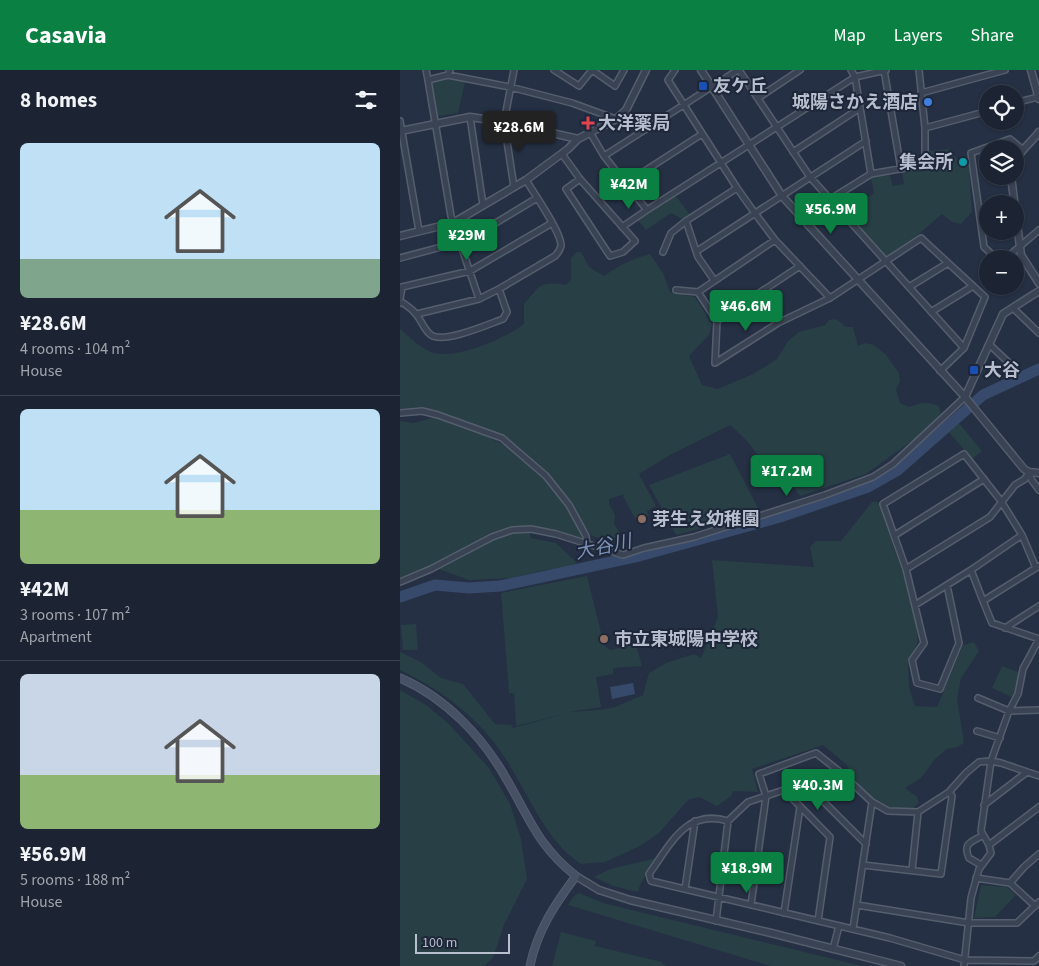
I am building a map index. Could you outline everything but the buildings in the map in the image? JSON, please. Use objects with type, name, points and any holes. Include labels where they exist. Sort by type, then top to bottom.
[{"type":"main road","points":[[400,678],[438,700],[474,733],[498,765],[533,830],[553,855],[576,876],[547,916],[538,936],[530,966]]},
{"type":"street","points":[[426,70],[450,216],[479,299]]},
{"type":"street","points":[[514,70],[504,122],[514,187]]},
{"type":"street","points":[[554,70],[579,86],[592,70],[614,86],[624,70]]},
{"type":"street","points":[[400,236],[453,223],[526,180],[562,154],[578,139],[616,120],[626,110],[646,70]]},
{"type":"street","points":[[675,70],[668,80],[736,188],[776,240],[830,298]]},
{"type":"street","points":[[700,70],[782,196],[966,400],[1024,469],[1029,472],[1039,473]]},
{"type":"street","points":[[604,156],[739,70],[810,177],[964,348]]},
{"type":"street","points":[[758,98],[800,70]]},
{"type":"street","points":[[852,70],[855,77],[871,174]]},
{"type":"street","points":[[622,227],[855,77],[885,70],[901,168]]},
{"type":"street","points":[[829,200],[871,174],[916,166],[925,157],[919,70]]},
{"type":"street","points":[[921,93],[1005,70]]},
{"type":"street","points":[[1024,101],[1039,98],[1031,70]]},
{"type":"street","points":[[428,80],[449,72],[572,103],[616,120]]},
{"type":"street","points":[[793,152],[860,108]]},
{"type":"street","points":[[924,128],[979,113]]},
{"type":"street","points":[[470,117],[483,205]]},
{"type":"street","points":[[401,131],[470,117],[504,122],[578,139]]},
{"type":"street","points":[[400,121],[419,232]]},
{"type":"street","points":[[1024,148],[1034,140],[1039,132]]},
{"type":"street","points":[[591,134],[604,156],[647,210]]},
{"type":"street","points":[[626,183],[702,134]]},
{"type":"street","points":[[697,251],[754,212],[866,142]]},
{"type":"street","points":[[979,150],[971,153],[984,247],[987,250]]},
{"type":"street","points":[[562,154],[580,179],[635,241],[623,252],[610,256],[566,189],[580,179]]},
{"type":"street","points":[[417,314],[479,299],[499,289],[559,252],[561,247],[560,238],[526,180]]},
{"type":"street","points":[[1013,185],[1021,256],[1039,283]]},
{"type":"street","points":[[663,252],[671,233],[736,188]]},
{"type":"street","points":[[400,258],[460,242],[537,198]]},
{"type":"street","points":[[686,221],[698,257],[714,280]]},
{"type":"street","points":[[499,289],[507,312],[503,319],[445,338],[433,336],[428,332],[417,314],[400,301],[402,287],[470,271],[552,222]]},
{"type":"street","points":[[1016,250],[1039,230]]},
{"type":"street","points":[[698,292],[716,321],[715,363],[778,323],[830,298],[921,238],[986,297],[964,348],[940,371]]},
{"type":"street","points":[[676,290],[698,292],[776,240]]},
{"type":"street","points":[[909,287],[948,263]]},
{"type":"street","points":[[716,321],[800,266]]},
{"type":"street","points":[[931,312],[973,286]]},
{"type":"street","points":[[400,582],[431,569],[492,537],[512,530],[531,529],[556,534],[623,555],[644,548],[694,537],[825,496],[873,477],[893,464],[966,400],[1003,314],[1039,291]]},
{"type":"street","points":[[1012,308],[1039,333]]},
{"type":"street","points":[[989,344],[1008,362]]},
{"type":"street","points":[[400,413],[422,410],[502,438],[546,476],[569,505],[586,536],[587,544]]},
{"type":"street","points":[[947,585],[959,643],[940,688],[917,683],[912,660],[924,643],[906,569],[883,504],[964,454],[1001,501],[1022,536],[1037,567],[983,601]]},
{"type":"street","points":[[1029,472],[1031,479],[1039,490]]},
{"type":"street","points":[[906,569],[990,516],[1015,485],[1025,480],[1029,472]]},
{"type":"street","points":[[895,535],[984,479]]},
{"type":"street","points":[[915,605],[1022,536]]},
{"type":"street","points":[[964,963],[971,898],[981,865],[989,857],[991,849],[983,835],[981,824],[991,761],[1009,711],[1018,694],[1023,668],[1039,639],[992,623],[971,570]]},
{"type":"street","points":[[1005,628],[1039,606]]},
{"type":"street","points":[[978,698],[1009,711],[1039,710]]},
{"type":"street","points":[[977,731],[1000,738]]},
{"type":"street","points":[[751,905],[766,796],[759,774],[816,753],[840,772],[872,802],[888,811],[918,812],[949,792],[979,762],[991,761],[1039,776]]},
{"type":"street","points":[[840,772],[820,797],[866,844]]},
{"type":"street","points":[[984,805],[1027,772]]},
{"type":"street","points":[[716,920],[728,821],[748,802],[784,790],[830,837],[818,921]]},
{"type":"street","points":[[863,865],[941,874],[952,796],[949,792]]},
{"type":"street","points":[[852,929],[872,802]]},
{"type":"street","points":[[784,913],[800,807]]},
{"type":"street","points":[[989,845],[1039,807]]},
{"type":"street","points":[[912,870],[918,812]]},
{"type":"street","points":[[728,821],[715,817],[695,821],[676,835],[649,874],[651,880],[928,948],[964,963],[1034,961],[1039,956]]},
{"type":"street","points":[[685,889],[695,821]]},
{"type":"street","points":[[981,865],[969,858],[966,850],[969,843],[983,835]]},
{"type":"street","points":[[1010,883],[1039,854]]},
{"type":"street","points":[[576,876],[592,886],[614,895],[901,966]]},
{"type":"street","points":[[857,905],[969,923],[1017,924],[1037,904],[1010,883],[976,878]]},
{"type":"street","points":[[833,949],[839,926]]},
{"type":"green space","points":[[449,78],[465,82],[458,113],[439,116],[436,113],[431,85],[433,81]]},
{"type":"green space","points":[[949,149],[962,165],[969,165],[972,212],[961,224],[952,222],[942,214],[886,258],[847,213],[874,193],[871,178],[890,175],[893,186],[904,184],[902,172],[918,168],[928,159],[928,151]]},
{"type":"green space","points":[[675,195],[691,216],[684,220],[671,213],[646,230],[637,219]]},
{"type":"green space","points":[[577,252],[581,252],[589,267],[604,276],[626,263],[650,254],[663,273],[670,292],[695,297],[712,324],[709,335],[689,356],[702,385],[718,389],[753,374],[777,359],[788,341],[799,332],[825,325],[829,320],[836,319],[846,327],[853,327],[858,346],[865,343],[874,345],[886,355],[899,373],[900,381],[896,390],[900,403],[909,407],[931,403],[939,406],[941,413],[924,432],[866,474],[800,496],[787,477],[769,477],[753,448],[730,425],[670,455],[639,474],[656,506],[647,511],[649,516],[637,522],[623,496],[625,494],[609,499],[609,504],[615,515],[614,523],[619,532],[619,539],[613,542],[592,536],[548,473],[506,437],[423,407],[400,409],[400,329],[422,347],[431,352],[441,354],[466,351],[505,336],[524,324],[524,304],[541,286],[545,284],[566,285],[571,280],[571,258]]},
{"type":"green space","points":[[436,417],[480,433],[510,448],[552,487],[568,508],[584,538],[543,528],[528,527],[531,538],[556,543],[577,563],[563,568],[545,570],[512,578],[469,580],[436,568],[423,569],[400,580],[400,421],[414,423]]},
{"type":"green space","points":[[958,422],[982,451],[972,459],[948,431]]},
{"type":"green space","points":[[730,454],[758,508],[740,514],[740,518],[676,535],[649,485]]},
{"type":"green space","points":[[872,502],[877,502],[881,507],[894,549],[914,602],[918,642],[908,663],[909,687],[915,706],[937,707],[963,645],[974,642],[979,651],[961,678],[957,699],[964,743],[947,749],[935,759],[921,778],[905,788],[917,797],[919,803],[912,809],[885,807],[869,796],[851,775],[847,765],[823,745],[752,769],[758,792],[733,791],[731,796],[717,806],[699,797],[688,800],[659,833],[640,846],[605,862],[581,864],[565,851],[551,835],[511,767],[493,741],[473,719],[451,700],[400,670],[400,652],[421,662],[441,678],[463,684],[495,724],[511,725],[513,728],[564,714],[516,726],[514,693],[509,693],[501,593],[587,576],[604,645],[610,650],[636,644],[642,666],[613,668],[613,674],[596,677],[601,707],[569,712],[615,707],[643,695],[649,673],[666,663],[694,654],[701,658],[718,617],[712,560],[814,567],[810,547],[816,541],[841,541]]},
{"type":"green space","points":[[416,624],[418,650],[403,650],[401,625]]},
{"type":"green space","points":[[1002,666],[1018,672],[1014,698],[992,688]]},
{"type":"green space","points":[[400,690],[426,705],[449,724],[489,768],[510,804],[521,839],[527,879],[504,925],[493,958],[484,966],[400,966]]},
{"type":"green space","points":[[657,858],[643,879],[638,892],[613,886],[594,877],[610,869]]},
{"type":"green space","points":[[981,885],[1006,887],[1016,895],[995,917],[974,918]]},
{"type":"green space","points":[[579,893],[603,903],[862,966],[771,966],[568,905],[574,896]]},
{"type":"green space","points":[[561,932],[596,941],[595,946],[662,962],[662,964],[668,966],[552,966]]},
{"type":"water","points":[[633,683],[635,694],[612,699],[610,687]]},
{"type":"waterway","name":"大谷川","points":[[400,597],[435,585],[469,588],[500,586],[639,556],[780,517],[868,487],[898,470],[983,395],[1039,369]]},
{"type":"place","name":"友ケ丘","points":[[703,86]]},
{"type":"place","name":"城陽さかえ酒店","points":[[928,102]]},
{"type":"place","name":"大洋薬局","points":[[588,123]]},
{"type":"place","name":"集会所","points":[[963,162]]},
{"type":"place","name":"大谷","points":[[974,370]]},
{"type":"place","name":"芽生え幼稚園","points":[[642,519]]},
{"type":"place","name":"市立東城陽中学校","points":[[604,639]]}]
